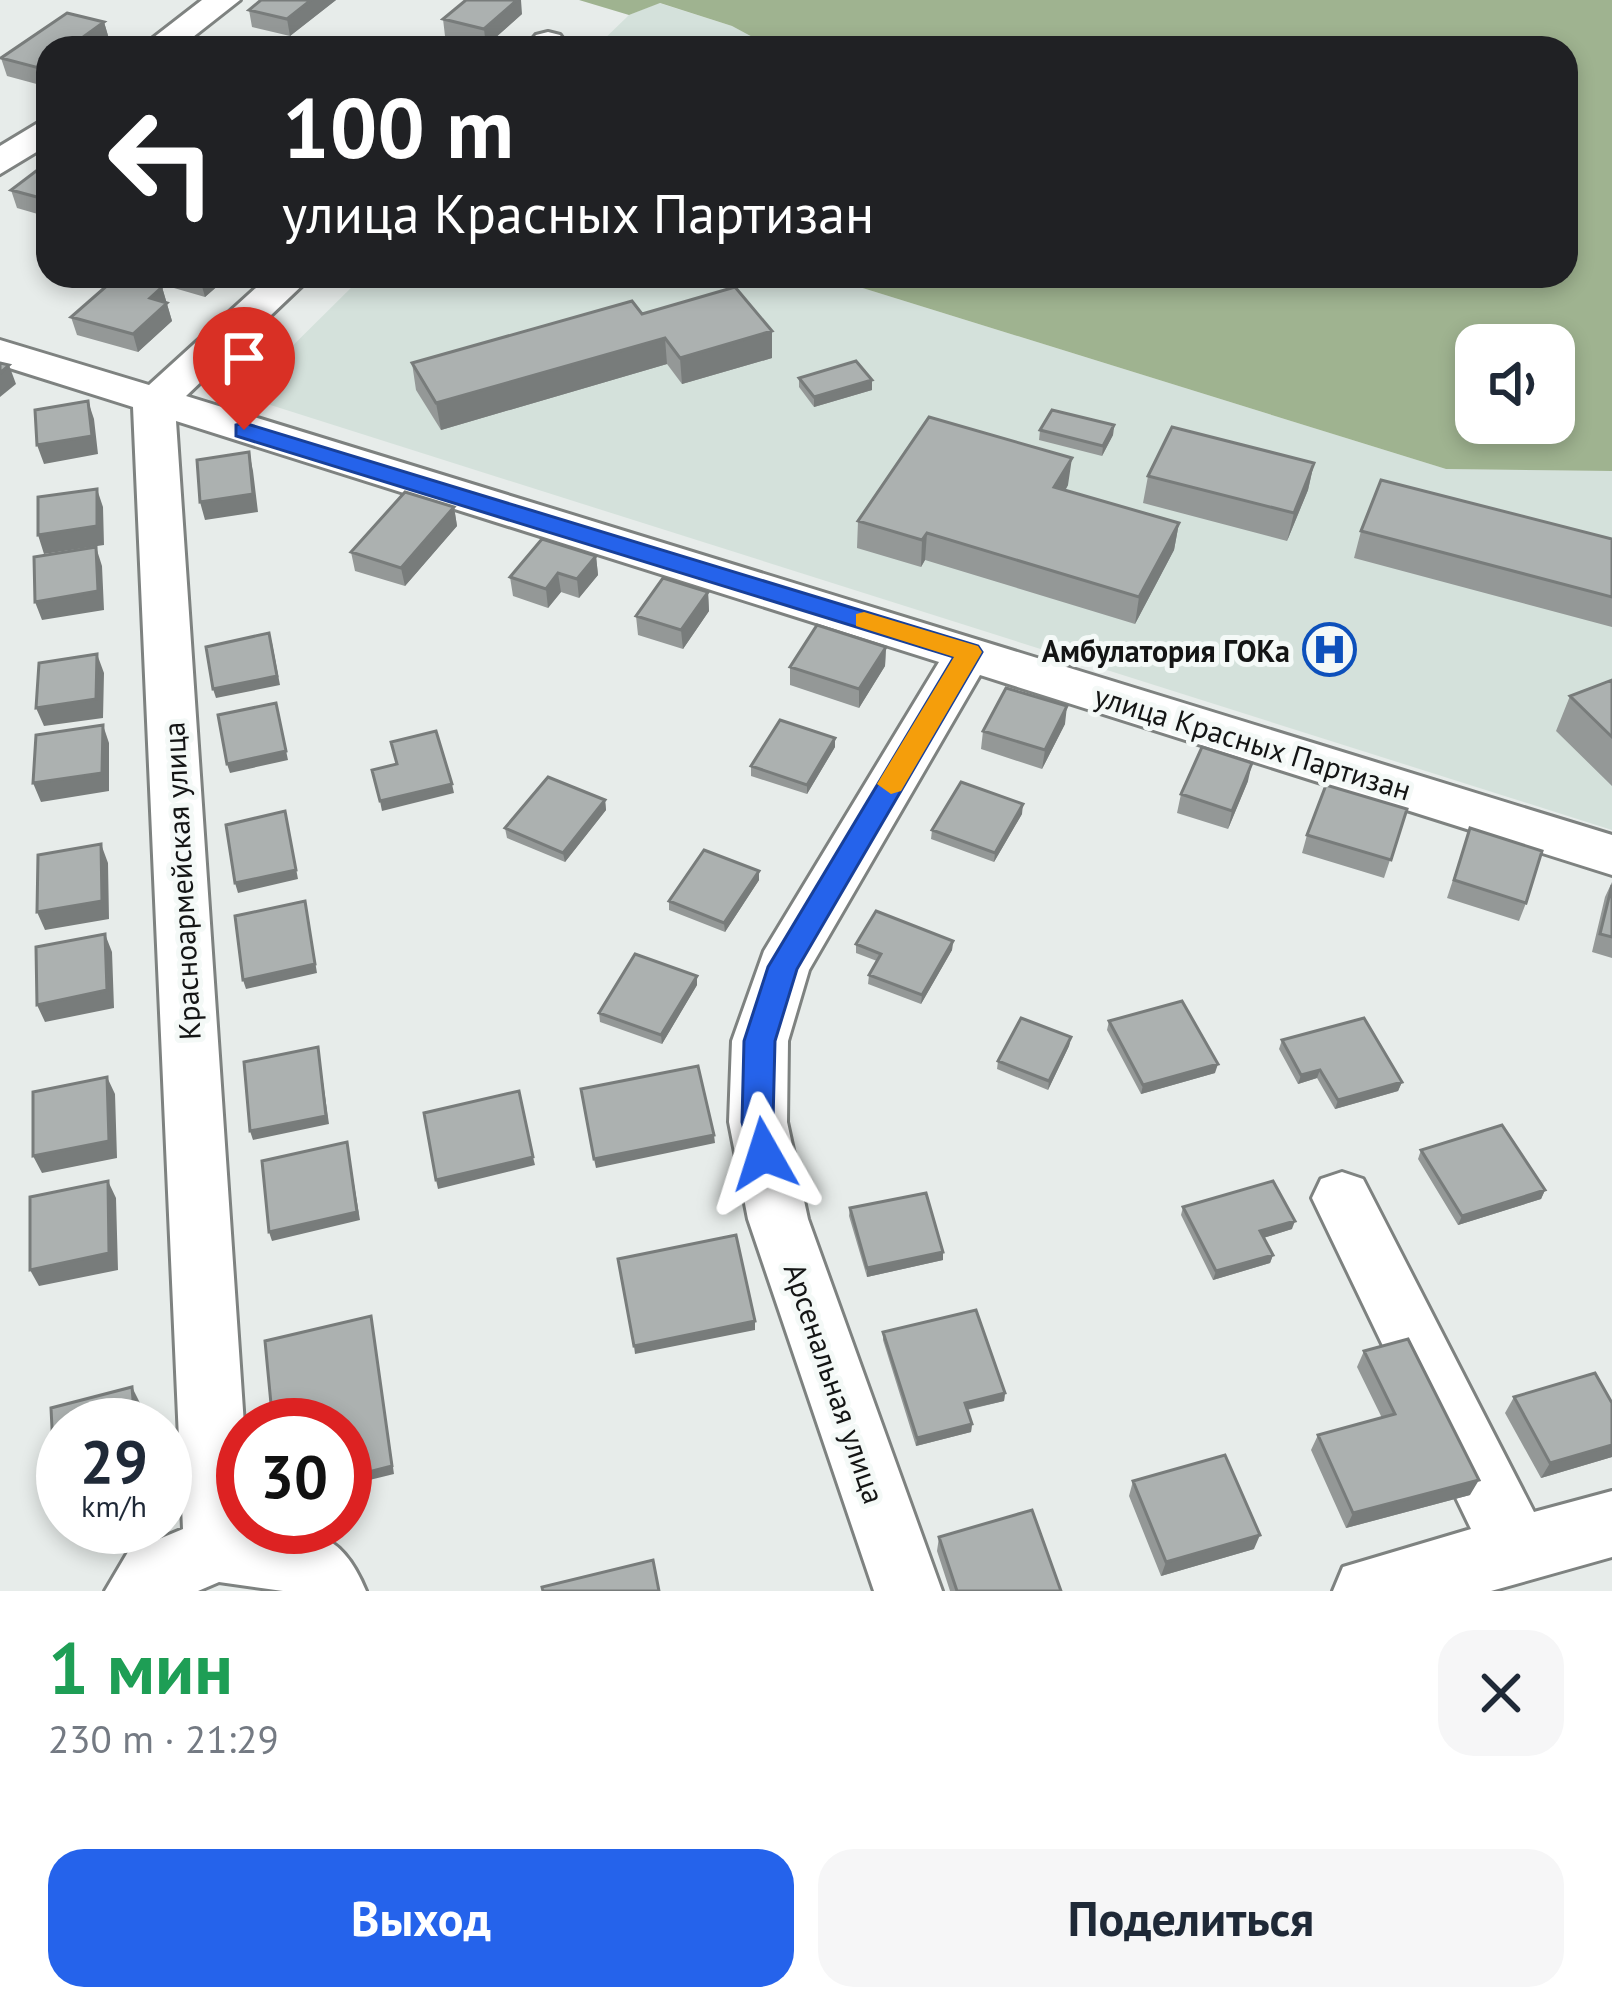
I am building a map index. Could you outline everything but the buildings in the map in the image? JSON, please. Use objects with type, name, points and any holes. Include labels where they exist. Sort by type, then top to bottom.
[{"type":"street","points":[[174,36],[223,0]]},
{"type":"street","points":[[0,163],[36,137]]},
{"type":"street","points":[[154,403],[279,288]]},
{"type":"street","name":"улица Красных Партизан","points":[[0,352],[1612,855]]},
{"type":"street","name":"Красноармейская улица","points":[[154,403],[216,1512]]},
{"type":"street","name":"Арсенальная улица","points":[[908,1591],[778,1219],[758,1122],[760,1041],[783,967],[969,652]]},
{"type":"street","points":[[1342,1198],[1516,1549]]},
{"type":"street","points":[[1366,1591],[1612,1524]]},
{"type":"street","points":[[139,1591],[152,1576],[216,1549]]},
{"type":"street","points":[[265,1554],[297,1558],[332,1591]]},
{"type":"shaded area","points":[[659,3],[751,36],[607,36],[629,15]]},
{"type":"shaded area","name":"Амбулатория ГОКа","points":[[351,288],[863,288],[1446,469],[1612,471],[1612,830],[242,396]]},
{"type":"green space","points":[[579,0],[1612,0],[1612,471],[1446,469],[863,288],[1578,288],[1578,36],[751,36],[660,3],[629,15]]},
{"type":"slow traffic","points":[[864,620],[969,652],[891,784]]},
{"type":"place","name":"Амбулатория ГОКа","points":[[1329,650]]},
{"type":"route","points":[[244,430],[969,652],[783,967],[760,1041],[758,1122],[764,1154]]}]
